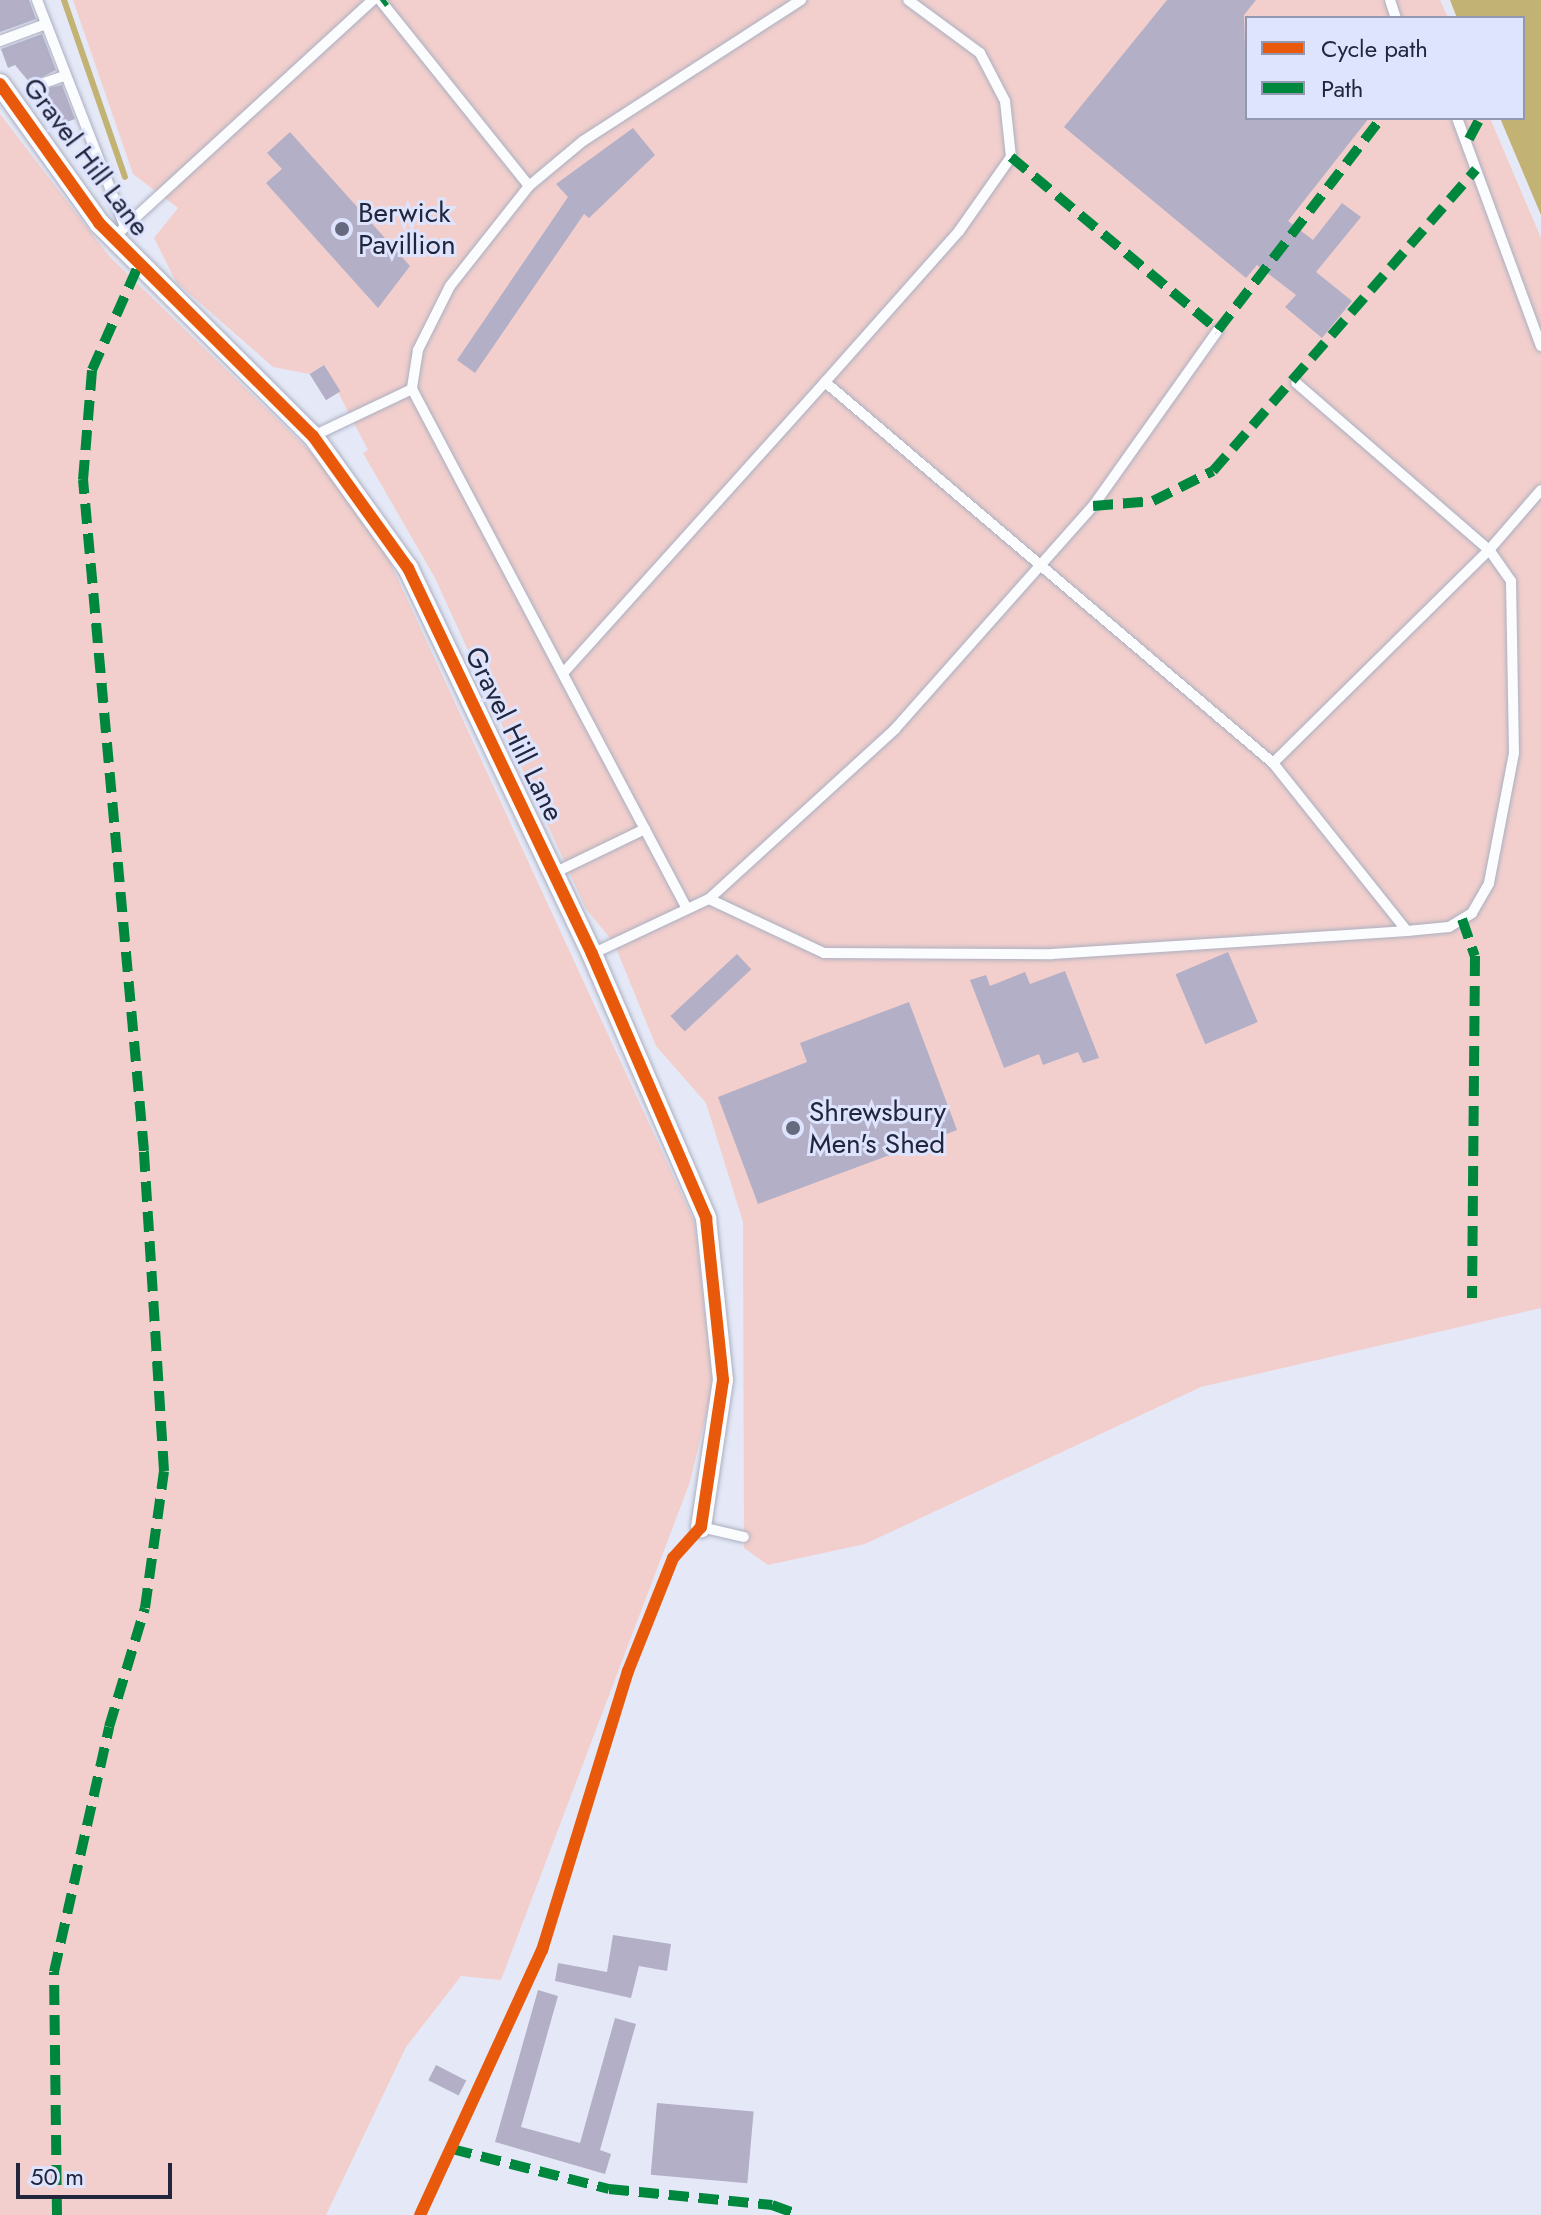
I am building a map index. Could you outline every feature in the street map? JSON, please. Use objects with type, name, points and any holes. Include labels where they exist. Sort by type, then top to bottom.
[{"type":"street","name":"Gravel Hill Lane","points":[[0,84],[119,233],[313,436],[408,568],[592,954],[706,1218],[723,1380],[701,1527]]},
{"type":"lane","points":[[37,0],[119,233],[373,0]]},
{"type":"lane","points":[[380,0],[529,186]]},
{"type":"lane","points":[[686,907],[565,671],[412,389],[418,350],[450,286],[529,186],[583,141],[801,0]]},
{"type":"lane","points":[[565,671],[959,231],[1011,157],[1005,101],[980,53],[908,0]]},
{"type":"lane","points":[[0,41],[46,24]]},
{"type":"lane","points":[[38,85],[64,76]]},
{"type":"lane","points":[[1458,120],[1541,346]]},
{"type":"lane","points":[[592,954],[686,907],[709,899],[895,729],[1093,506],[1218,330]]},
{"type":"lane","points":[[825,382],[1039,569],[1273,763],[1407,931]]},
{"type":"lane","points":[[709,899],[824,953],[1052,954],[1449,927],[1472,913],[1506,821],[1514,753],[1511,581],[1489,550],[1296,383]]},
{"type":"lane","points":[[313,436],[412,389]]},
{"type":"lane","points":[[1273,763],[1489,550],[1541,490]]},
{"type":"lane","points":[[554,873],[645,829]]},
{"type":"lane","points":[[701,1527],[744,1537]]},
{"type":"shaded area","points":[[73,0],[1440,0],[1447,16],[1245,16],[1245,120],[1491,120],[1541,238],[1541,1308],[1201,1387],[865,1544],[768,1565],[744,1548],[743,1222],[706,1103],[656,1046],[614,943],[586,909],[435,578],[363,453],[368,450],[324,365],[309,374],[273,367],[176,282],[154,238],[178,208],[133,174]]},
{"type":"shaded area","points":[[1450,0],[1541,0],[1541,215],[1501,120],[1525,120],[1525,16],[1456,16]]},
{"type":"shaded area","points":[[0,114],[109,256],[309,450],[378,536],[695,1223],[713,1386],[690,1482],[501,1980],[461,1976],[406,2047],[326,2215],[0,2215]]},
{"type":"building","points":[[0,0],[29,0],[36,19],[0,32]]},
{"type":"building","points":[[1167,0],[1256,0],[1244,15],[1245,120],[1367,120],[1288,221],[1313,240],[1342,203],[1361,217],[1316,272],[1352,301],[1322,338],[1285,307],[1296,295],[1257,265],[1246,278],[1064,127]]},
{"type":"building","points":[[42,34],[56,70],[30,83],[15,65],[8,68],[1,49]]},
{"type":"building","points":[[62,85],[75,119],[53,127],[33,91]]},
{"type":"building","points":[[633,128],[655,155],[589,218],[584,214],[475,373],[457,360],[568,197],[556,184]]},
{"type":"building","name":"Berwick Pavillion","points":[[290,132],[410,266],[378,308],[266,183],[282,169],[267,153]]},
{"type":"building","points":[[324,365],[340,391],[326,400],[310,374]]},
{"type":"building","points":[[1228,952],[1258,1022],[1205,1044],[1176,974]]},
{"type":"building","points":[[737,954],[751,969],[685,1031],[670,1016]]},
{"type":"building","points":[[1065,971],[1099,1058],[1083,1063],[1078,1052],[1043,1065],[1039,1054],[1004,1068],[970,980],[986,975],[990,986],[1025,972],[1030,984]]},
{"type":"building","points":[[909,1002],[957,1130],[758,1204],[718,1097],[807,1062],[800,1043]]},
{"type":"building","points":[[613,1935],[671,1944],[667,1971],[639,1966],[631,1998],[555,1981],[558,1963],[607,1972]]},
{"type":"building","points":[[538,1990],[558,1996],[521,2127],[580,2143],[615,2018],[636,2024],[600,2150],[611,2154],[605,2174],[495,2142]]},
{"type":"building","points":[[436,2065],[466,2080],[459,2096],[428,2080]]},
{"type":"building","points":[[657,2103],[754,2111],[747,2183],[651,2175]]},
{"type":"waterway","points":[[64,0],[125,177]]},
{"type":"marked path","points":[[382,3],[386,0]]},
{"type":"marked path","points":[[1011,157],[1218,330],[1379,120]]},
{"type":"marked path","points":[[1469,139],[1479,120]]},
{"type":"marked path","points":[[1093,506],[1153,501],[1213,471],[1476,169]]},
{"type":"marked path","points":[[57,2215],[54,1972],[109,1727],[145,1608],[164,1471],[144,1151],[83,480],[92,370],[139,264]]},
{"type":"marked path","points":[[1462,919],[1475,956],[1472,1298]]},
{"type":"marked path","points":[[452,2149],[609,2189],[772,2205],[799,2215]]},
{"type":"cycle path","points":[[0,84],[99,223],[313,436],[408,568],[592,954],[706,1218],[723,1380],[701,1527],[673,1558],[628,1671],[542,1950],[420,2215]]},
{"type":"place","name":"Berwick Pavillion","points":[[342,229]]},
{"type":"place","name":"Shrewsbury Men's Shed","points":[[793,1128]]}]
